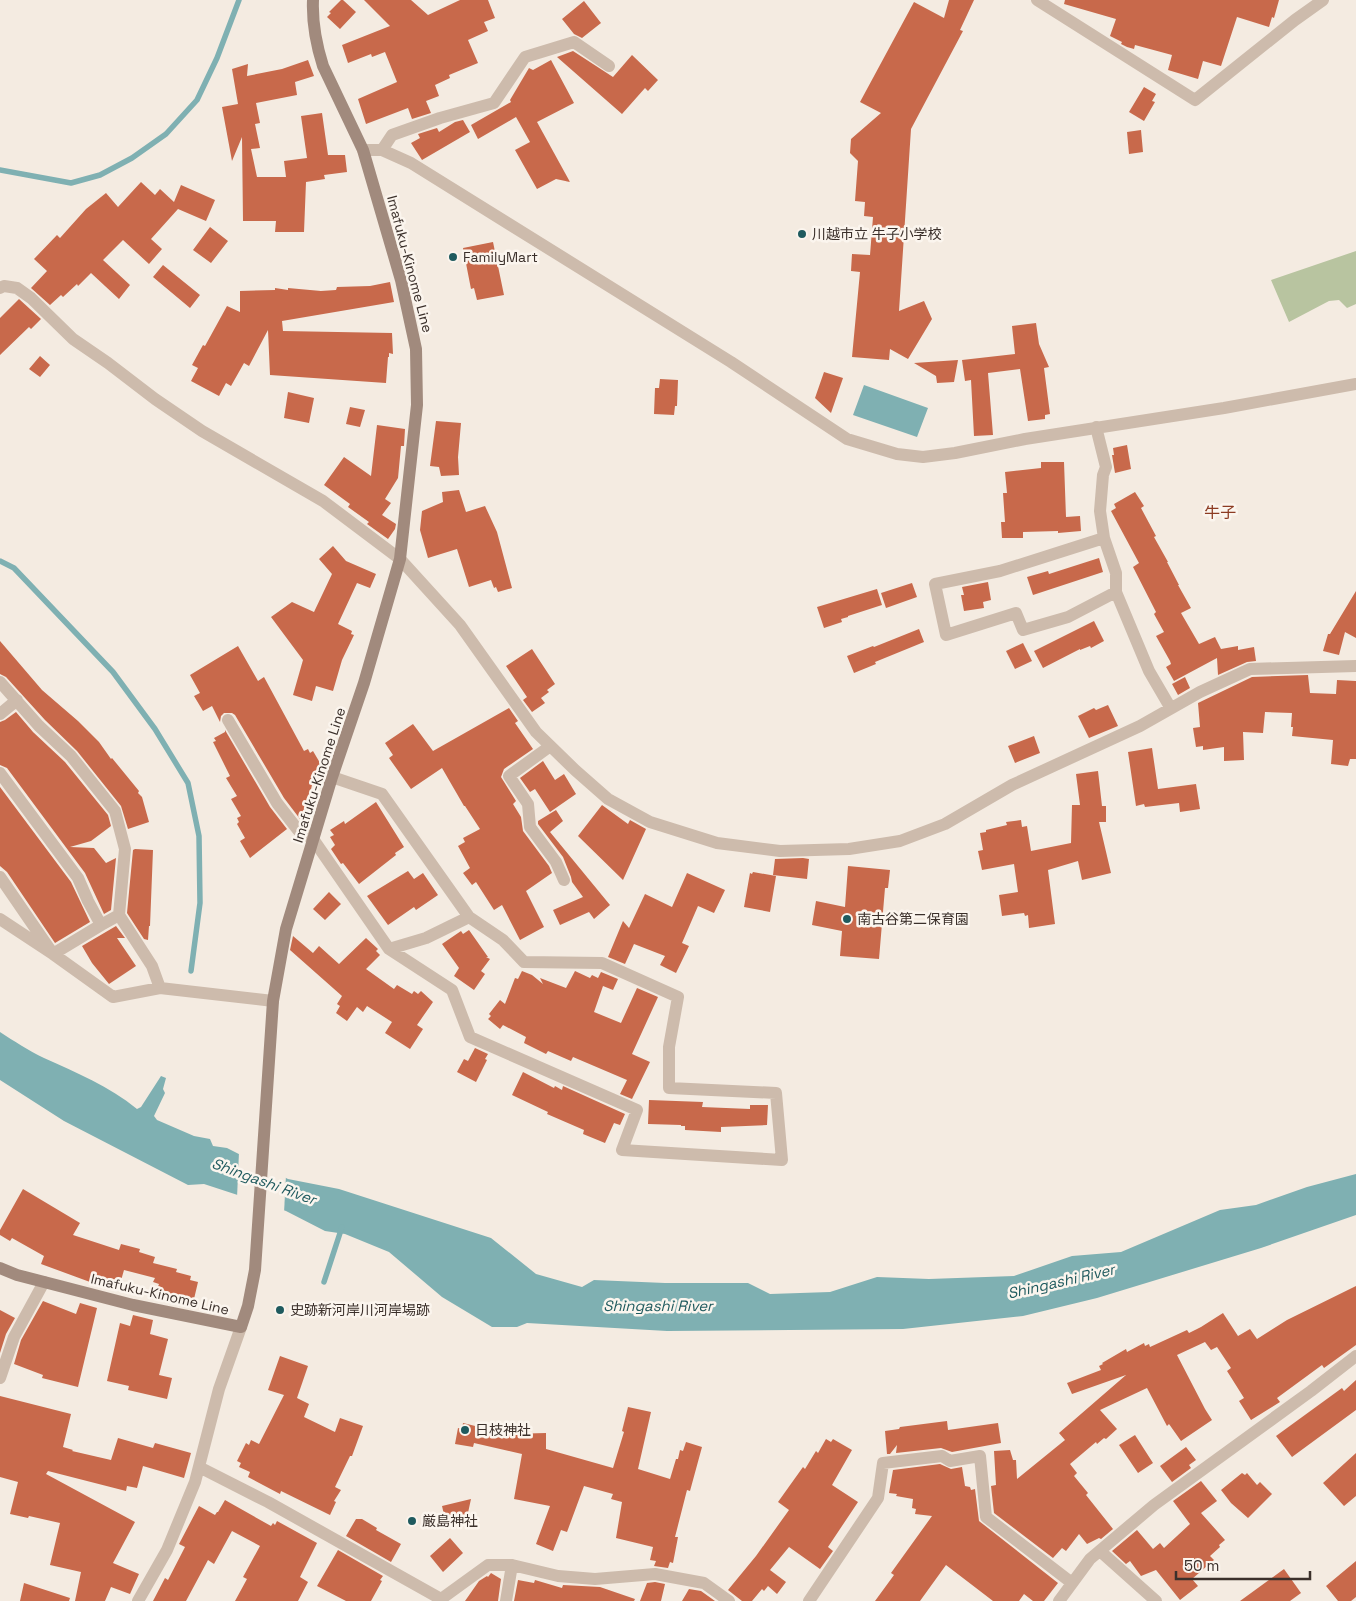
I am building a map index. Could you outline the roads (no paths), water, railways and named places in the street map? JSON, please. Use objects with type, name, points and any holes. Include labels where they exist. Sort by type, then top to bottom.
[{"type":"main road","name":"Imafuku-Kinome Line","points":[[0,1268],[17,1275],[133,1306],[241,1327],[248,1306],[255,1270],[273,1001],[286,929],[332,777],[364,683],[400,559],[417,405],[416,349],[401,280],[363,150],[319,54],[314,34],[313,0]]},
{"type":"street","points":[[1037,0],[1195,100],[1323,0]]},
{"type":"street","points":[[382,150],[392,136],[440,118],[494,103],[525,57],[574,42],[609,66]]},
{"type":"street","points":[[363,150],[382,150],[411,163],[649,310],[847,439],[897,454],[923,457],[955,454],[1025,439],[1224,408],[1356,384]]},
{"type":"street","points":[[0,288],[4,286],[17,288],[31,298],[73,339],[108,363],[154,400],[202,431],[323,501],[400,559],[460,625],[536,732],[549,747],[608,799],[650,822],[717,843],[780,851],[850,849],[900,841],[945,824],[1012,785],[1140,726],[1170,707],[1250,669],[1356,666]]},
{"type":"street","points":[[1096,427],[1106,467],[1103,474],[1100,511],[1104,538],[1116,573],[1116,592],[1149,671],[1170,707]]},
{"type":"street","points":[[1104,538],[1000,571],[935,584],[946,636],[1016,613],[1023,630],[1068,617],[1116,592]]},
{"type":"street","points":[[0,682],[71,756],[115,810],[125,849],[119,915],[152,966],[160,988]]},
{"type":"street","points":[[0,714],[17,700]]},
{"type":"street","points":[[228,720],[277,803],[298,830],[313,839],[389,949],[452,990],[470,1037],[637,1110],[622,1150],[782,1160],[776,1093],[670,1088],[669,1047],[678,997],[602,963],[524,962],[503,940],[469,917],[382,794],[332,777]]},
{"type":"street","points":[[549,747],[510,776],[528,804],[530,827],[556,862],[564,880]]},
{"type":"street","points":[[0,774],[78,878],[101,925]]},
{"type":"street","points":[[0,877],[53,954]]},
{"type":"street","points":[[53,954],[119,915]]},
{"type":"street","points":[[389,949],[426,938],[469,917]]},
{"type":"street","points":[[0,920],[53,954],[113,997],[160,988],[273,1001]]},
{"type":"street","points":[[0,1378],[14,1337],[44,1282]]},
{"type":"street","points":[[138,1601],[167,1550],[188,1501],[200,1467],[219,1389],[241,1327]]},
{"type":"street","points":[[1059,1601],[1090,1559],[1154,1505],[1356,1356]]},
{"type":"street","points":[[809,1601],[878,1498],[883,1463],[942,1456],[950,1461],[980,1456],[986,1517],[1072,1583]]},
{"type":"street","points":[[200,1467],[268,1502],[441,1599],[488,1565],[512,1565],[558,1576],[595,1579],[655,1574],[688,1579],[704,1583],[729,1601]]},
{"type":"street","points":[[1100,1550],[1156,1601]]},
{"type":"street","points":[[506,1601],[512,1565]]},
{"type":"water","points":[[864,385],[928,408],[917,437],[853,415]]},
{"type":"water","name":"Shingashi River","points":[[0,1032],[38,1055],[104,1087],[137,1109],[141,1107],[161,1076],[166,1078],[163,1089],[165,1093],[154,1116],[157,1120],[194,1136],[210,1139],[213,1146],[227,1148],[288,1179],[339,1189],[491,1238],[536,1274],[582,1287],[594,1280],[665,1283],[748,1283],[770,1294],[830,1292],[877,1277],[929,1279],[1014,1276],[1072,1256],[1121,1252],[1220,1210],[1256,1205],[1307,1187],[1356,1174],[1356,1215],[1261,1248],[1097,1298],[1023,1316],[903,1329],[667,1331],[527,1323],[517,1327],[492,1327],[442,1297],[389,1252],[345,1234],[325,1231],[286,1211],[204,1184],[188,1185],[64,1121],[0,1080]]},
{"type":"waterway","points":[[0,170],[71,183],[100,175],[132,158],[166,134],[197,100],[217,58],[239,0]]},
{"type":"waterway","points":[[0,561],[14,568],[113,672],[155,729],[188,783],[199,836],[200,903],[191,971]]},
{"type":"waterway","points":[[324,1282],[342,1227]]},
{"type":"place","name":"川越市立 牛子小学校","points":[[802,234]]},
{"type":"place","name":"FamilyMart","points":[[453,257]]},
{"type":"place","name":"南古谷第二保育園","points":[[847,919]]},
{"type":"place","name":"史跡新河岸川河岸場跡","points":[[280,1310]]},
{"type":"place","name":"日枝神社","points":[[465,1430]]},
{"type":"place","name":"厳島神社","points":[[412,1521]]},
{"type":"district","name":"牛子","points":[[1220,512]]}]
